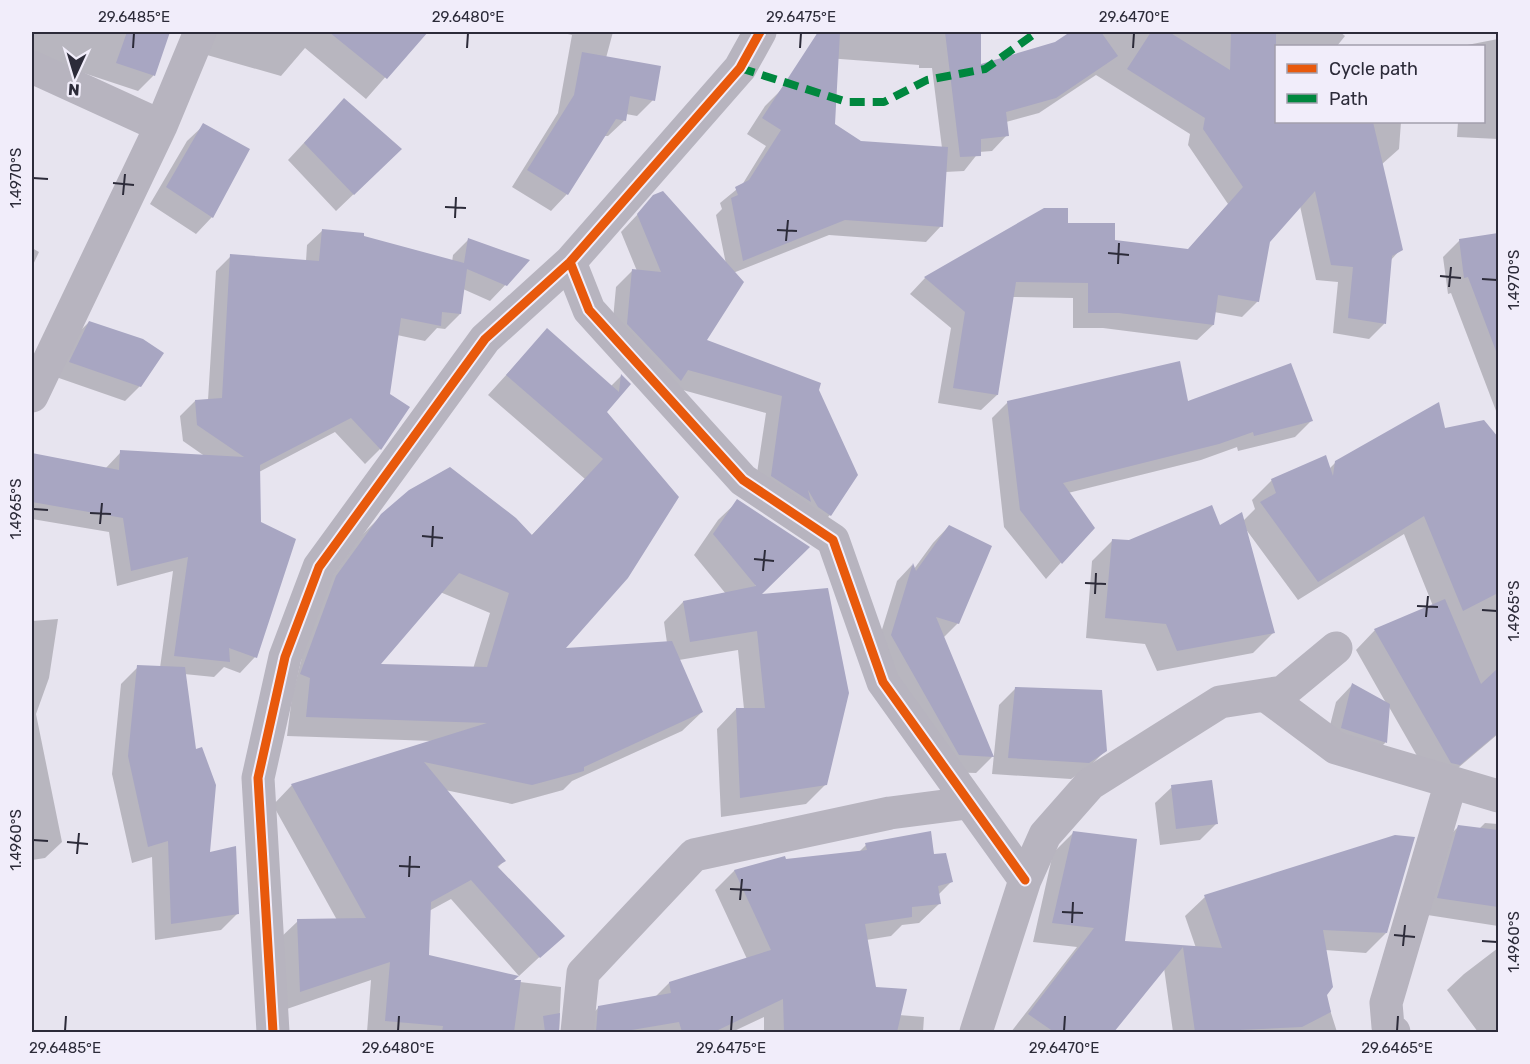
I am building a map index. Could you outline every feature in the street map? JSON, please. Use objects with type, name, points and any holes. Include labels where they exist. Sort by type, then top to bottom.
[{"type":"street","points":[[32,396],[161,126],[200,32]]},
{"type":"street","points":[[273,1032],[258,778],[285,657],[319,567],[485,339],[570,262],[740,68],[760,32]]},
{"type":"street","points":[[32,68],[161,126]]},
{"type":"street","points":[[570,262],[589,310],[743,480],[833,540],[883,682],[967,803],[1025,880]]},
{"type":"street","points":[[976,1032],[1025,880],[1045,835],[1090,783],[1220,702],[1282,692],[1336,648]]},
{"type":"street","points":[[1265,695],[1336,748],[1498,796]]},
{"type":"street","points":[[1394,1032],[1388,1028],[1386,1004],[1451,782]]},
{"type":"street","points":[[577,1032],[582,973],[694,855],[890,813],[967,803]]},
{"type":"building","points":[[127,32],[170,32],[155,76],[116,63]]},
{"type":"building","points":[[329,32],[428,32],[387,79]]},
{"type":"building","points":[[818,32],[840,32],[835,124],[861,141],[948,147],[943,227],[845,220],[743,261],[731,198],[738,195],[735,187],[749,180],[781,130],[762,118]]},
{"type":"building","points":[[945,32],[981,32],[981,64],[1055,42],[1070,32],[1101,32],[1118,56],[1056,98],[1006,112],[1009,136],[981,139],[981,156],[960,157]]},
{"type":"building","points":[[1151,32],[1169,32],[1230,70],[1231,32],[1276,32],[1275,123],[1373,123],[1403,250],[1392,256],[1386,324],[1348,318],[1353,267],[1331,265],[1315,191],[1270,242],[1259,302],[1218,295],[1214,325],[1119,313],[1088,313],[1088,283],[1016,282],[998,395],[953,388],[965,312],[924,277],[1044,208],[1068,208],[1068,223],[1115,223],[1115,240],[1188,249],[1243,187],[1203,129],[1205,118],[1127,69]]},
{"type":"building","points":[[582,52],[661,66],[655,101],[630,96],[626,121],[616,119],[568,195],[527,170],[574,95]]},
{"type":"building","points":[[344,98],[402,149],[354,195],[304,143]]},
{"type":"building","points":[[203,123],[250,149],[213,218],[166,187]]},
{"type":"building","points":[[663,191],[744,282],[707,340],[821,383],[819,390],[858,475],[831,516],[818,507],[808,490],[811,502],[771,476],[782,396],[688,370],[681,381],[627,324],[632,269],[661,272],[637,214],[653,195]]},
{"type":"building","points":[[322,229],[364,233],[364,236],[464,263],[468,238],[530,260],[507,286],[467,269],[461,314],[442,312],[441,326],[401,318],[390,394],[410,407],[381,450],[351,418],[260,465],[261,522],[296,539],[257,658],[229,648],[230,662],[174,656],[188,557],[131,571],[123,518],[32,502],[32,453],[119,470],[120,450],[244,457],[197,425],[195,400],[222,398],[230,254],[319,261]]},
{"type":"building","points":[[1498,233],[1498,350],[1496,351],[1468,277],[1464,278],[1459,239]]},
{"type":"building","points":[[89,321],[143,339],[164,353],[141,387],[69,362]]},
{"type":"building","points":[[547,328],[619,392],[621,374],[631,384],[607,412],[679,497],[628,578],[566,648],[672,641],[703,712],[584,767],[584,771],[532,785],[424,762],[506,861],[497,866],[565,936],[540,958],[471,880],[431,902],[429,955],[519,976],[514,980],[521,980],[514,1032],[442,1032],[443,1026],[385,1021],[390,962],[300,992],[297,919],[366,918],[291,784],[487,723],[306,717],[310,678],[300,674],[336,576],[381,514],[409,490],[450,467],[516,518],[532,535],[603,459],[506,375]],"holes":[[[459,573],[509,593],[487,667],[381,664]]]},
{"type":"building","points":[[1180,361],[1188,401],[1291,363],[1313,421],[1254,436],[1253,432],[1219,444],[1063,483],[1095,528],[1062,564],[1020,510],[1007,401]]},
{"type":"building","points":[[1439,402],[1445,428],[1484,420],[1498,437],[1498,593],[1463,611],[1424,516],[1318,582],[1260,502],[1276,493],[1271,479],[1326,455],[1333,476],[1335,461]]},
{"type":"building","points":[[737,499],[810,547],[762,594],[828,588],[849,693],[827,785],[740,798],[736,708],[765,708],[757,631],[690,642],[683,601],[756,586],[713,534]]},
{"type":"building","points":[[1212,505],[1220,525],[1242,512],[1275,633],[1177,651],[1166,624],[1105,618],[1112,539],[1129,540]]},
{"type":"building","points":[[949,525],[992,546],[959,624],[936,617],[994,757],[959,755],[891,635],[913,563],[916,571]]},
{"type":"building","points":[[1445,599],[1481,684],[1498,668],[1498,733],[1460,765],[1451,763],[1374,629]]},
{"type":"building","points":[[137,665],[185,667],[196,749],[202,747],[216,785],[210,852],[236,846],[239,914],[171,924],[168,841],[148,847],[128,756]]},
{"type":"building","points":[[1352,683],[1390,704],[1387,743],[1341,728]]},
{"type":"building","points":[[1015,687],[1102,690],[1107,751],[1089,763],[1008,758]]},
{"type":"building","points":[[1212,780],[1218,824],[1176,829],[1171,785]]},
{"type":"building","points":[[1458,825],[1498,830],[1498,907],[1437,898]]},
{"type":"building","points":[[931,831],[934,854],[946,853],[953,882],[938,886],[941,904],[912,907],[912,917],[865,924],[876,987],[907,989],[897,1032],[784,1032],[783,999],[714,1032],[682,1032],[679,1022],[620,1032],[596,1032],[598,1006],[671,993],[669,982],[771,950],[734,870],[785,856],[786,859],[867,850],[865,843]]},
{"type":"building","points":[[1073,831],[1137,839],[1125,941],[1222,948],[1204,895],[1395,835],[1415,837],[1387,933],[1323,930],[1333,987],[1327,995],[1331,1012],[1302,1027],[1195,1032],[1183,947],[1114,1032],[1054,1032],[1028,1014],[1094,928],[1052,923]]},
{"type":"building","points":[[560,1013],[559,1032],[545,1032],[543,1016]]},
{"type":"marked path","points":[[740,68],[847,102],[884,102],[927,80],[985,69],[1037,32]]},
{"type":"cycle path","points":[[273,1032],[258,778],[285,657],[319,567],[485,339],[570,262],[740,68],[760,32]]},
{"type":"cycle path","points":[[570,262],[589,310],[743,480],[833,540],[883,682],[1025,880]]}]
